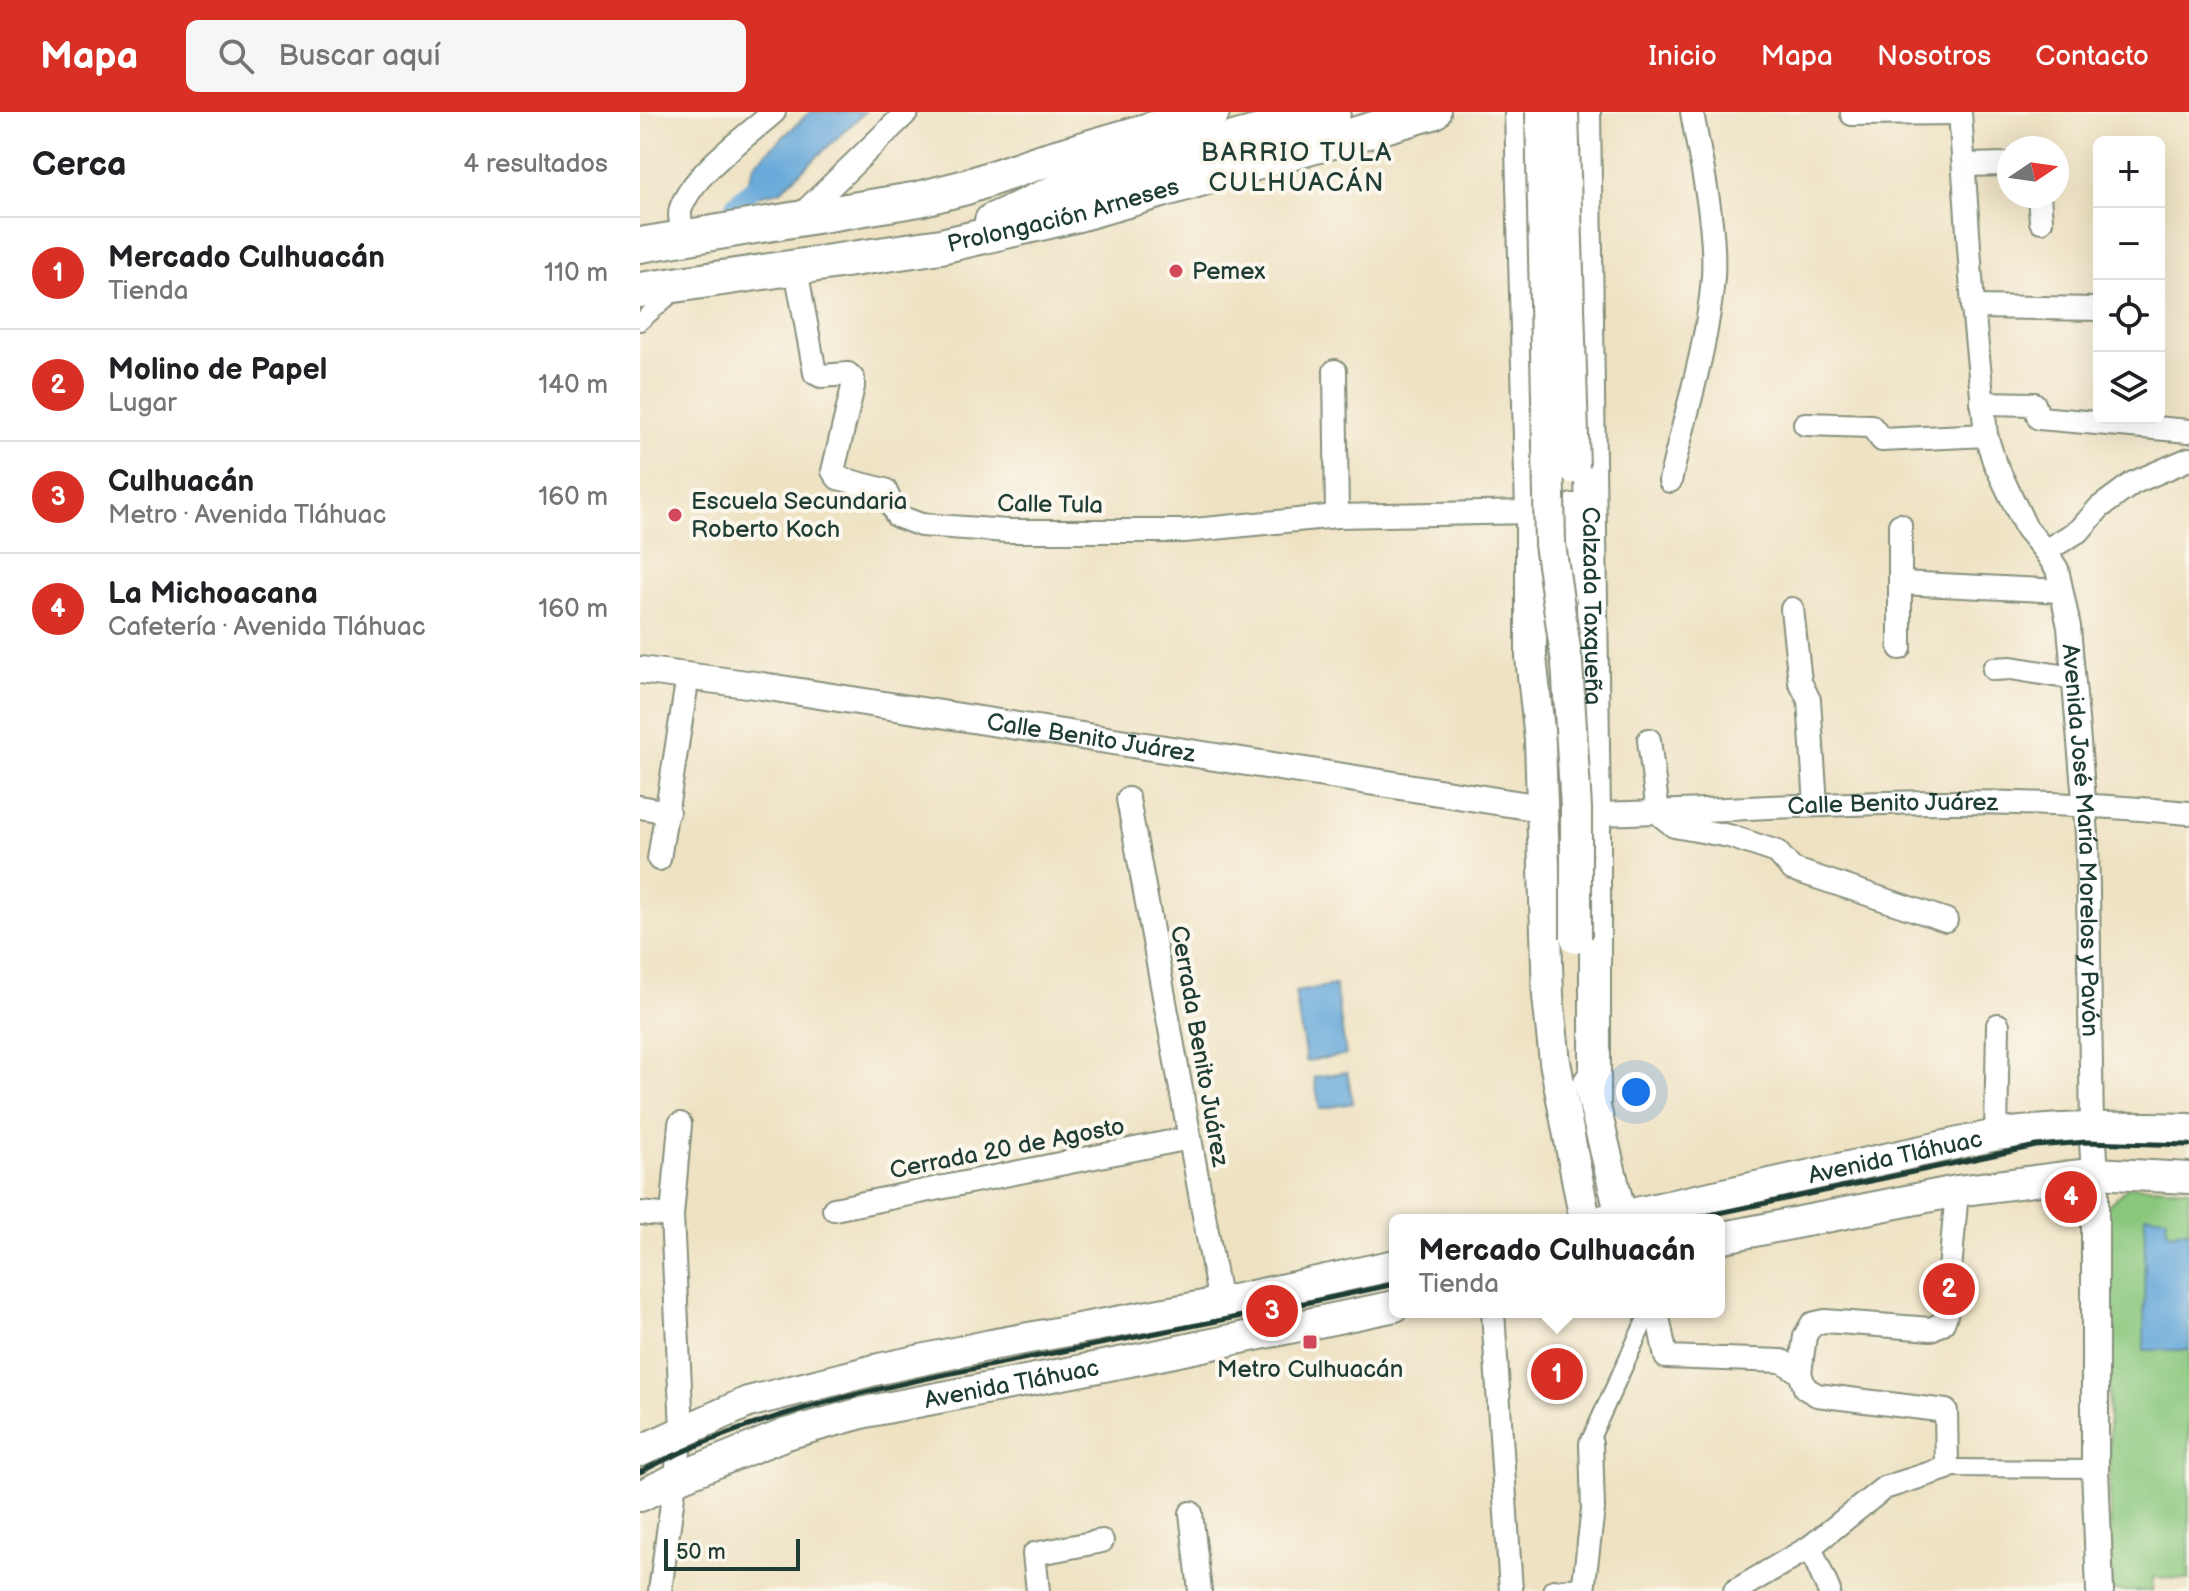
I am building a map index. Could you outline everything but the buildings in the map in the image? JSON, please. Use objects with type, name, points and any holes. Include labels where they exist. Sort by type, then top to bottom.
[{"type":"main road","name":"Prolongación Arneses","points":[[640,245],[688,229],[797,219],[919,199],[1212,112]]},
{"type":"main road","points":[[941,246],[1083,180],[1333,112]]},
{"type":"main road","name":"Prolongación Arneses","points":[[640,290],[941,246],[1075,215],[1433,112]]},
{"type":"main road","name":"Calzada Taxqueña","points":[[1520,112],[1531,512],[1531,657],[1540,740],[1548,996],[1555,1062],[1584,1214]]},
{"type":"main road","name":"Calzada Taxqueña","points":[[1541,112],[1550,544],[1567,663],[1575,779],[1579,1045],[1595,1102],[1614,1214]]},
{"type":"main road","name":"Calzada Taxqueña","points":[[1540,740],[1549,660],[1572,543],[1574,468],[1563,112]]},
{"type":"main road","name":"Calzada Taxqueña","points":[[1585,112],[1595,814],[1595,1102]]},
{"type":"main road","points":[[1521,166],[1530,143],[1553,133],[1577,142],[1586,157]]},
{"type":"main road","name":"Avenida Tláhuac","points":[[1638,1214],[1996,1135],[2092,1126],[2189,1129]]},
{"type":"main road","name":"Avenida Tláhuac","points":[[1725,1237],[1957,1191],[2095,1173],[2189,1178]]},
{"type":"main road","name":"Avenida Tláhuac","points":[[640,1451],[748,1402],[879,1369],[1220,1303],[1389,1266]]},
{"type":"main road","name":"Avenida Tláhuac","points":[[640,1496],[799,1430],[865,1412],[1389,1307]]},
{"type":"main road","points":[[991,1345],[998,1386]]},
{"type":"street","points":[[688,229],[691,190],[707,171],[774,112]]},
{"type":"street","points":[[797,219],[907,112]]},
{"type":"street","points":[[1670,481],[1705,330],[1713,275],[1710,220],[1692,112]]},
{"type":"street","points":[[1852,114],[1960,112]]},
{"type":"street","name":"Avenida José María Morelos y Pavón","points":[[1960,112],[1973,307],[1986,435],[2008,494],[2026,528],[2057,569],[2069,627],[2085,805],[2095,1173],[2095,1469],[2100,1591]]},
{"type":"street","points":[[1965,165],[1997,164]]},
{"type":"street","points":[[2040,208],[2041,221]]},
{"type":"street","name":"Calle Tula","points":[[796,269],[815,373],[821,376],[848,374],[853,379],[833,471],[838,478],[885,490],[897,516],[921,525],[1008,531],[1184,531],[1337,516],[1531,512]]},
{"type":"street","points":[[640,322],[684,283]]},
{"type":"street","points":[[1973,307],[2093,309]]},
{"type":"street","points":[[1335,371],[1337,516]]},
{"type":"street","points":[[1982,403],[2034,404],[2039,418],[2189,431]]},
{"type":"street","points":[[1805,424],[1871,426],[1882,440],[1986,435]]},
{"type":"street","points":[[2045,551],[2080,530],[2099,508],[2133,483],[2189,459]]},
{"type":"street","points":[[1900,525],[1900,648]]},
{"type":"street","points":[[1901,583],[2061,591]]},
{"type":"street","points":[[1792,609],[1800,682],[1809,700],[1816,805]]},
{"type":"street","points":[[1994,669],[2011,668],[2072,678]]},
{"type":"street","name":"Calle Benito Juárez","points":[[640,670],[778,688],[1541,808]]},
{"type":"street","points":[[659,859],[688,676]]},
{"type":"street","points":[[1649,740],[1658,813],[1674,826],[1729,836],[1777,852],[1792,869],[1946,920]]},
{"type":"street","name":"Cerrada Benito Juárez","points":[[1128,799],[1220,1303]]},
{"type":"street","name":"Calle Benito Juárez","points":[[1595,814],[1953,802],[2085,805],[2189,813]]},
{"type":"street","points":[[640,807],[668,812]]},
{"type":"street","points":[[1996,1135],[1998,1025]]},
{"type":"street","points":[[660,1591],[682,1430],[672,1216],[680,1124]]},
{"type":"street","name":"Cerrada 20 de Agosto","points":[[834,1209],[1190,1138]]},
{"type":"street","points":[[1947,1468],[1946,1411],[1817,1395],[1805,1388],[1800,1373],[1805,1336],[1812,1324],[1825,1321],[1931,1329],[1943,1323],[1957,1191]]},
{"type":"street","points":[[640,1213],[672,1216]]},
{"type":"street","points":[[1493,1318],[1511,1591]]},
{"type":"street","points":[[1554,1591],[1583,1590],[1593,1509],[1591,1438],[1646,1318]]},
{"type":"street","points":[[1658,1318],[1666,1357],[1782,1361],[1800,1373]]},
{"type":"street","points":[[1735,1591],[1810,1547],[1884,1488],[1947,1468],[2095,1469]]},
{"type":"street","points":[[1191,1513],[1200,1591]]},
{"type":"street","points":[[1038,1591],[1034,1554],[1102,1541]]},
{"type":"street","points":[[1810,1547],[1829,1591]]},
{"type":"green space","points":[[2129,1186],[2189,1189],[2189,1580],[2153,1577],[2152,1591],[2112,1591],[2106,1207]]},
{"type":"water","points":[[810,112],[865,112],[780,191],[741,200],[755,163]]},
{"type":"water","points":[[1335,985],[1346,1055],[1306,1061],[1295,992]]},
{"type":"water","points":[[1347,1072],[1353,1103],[1320,1109],[1314,1077]]},
{"type":"water","points":[[2145,1215],[2167,1217],[2166,1226],[2170,1234],[2185,1230],[2189,1234],[2189,1350],[2144,1350]]},
{"type":"waterway","points":[[735,205],[759,183]]},
{"type":"railway","points":[[1714,1214],[2036,1146],[2086,1142],[2189,1145]]},
{"type":"railway","points":[[640,1472],[735,1431],[882,1388],[1389,1285]]},
{"type":"place","name":"Pemex","points":[[1176,271]]},
{"type":"place","name":"Escuela Secundaria Roberto Koch","points":[[675,515]]},
{"type":"place","name":"La Michoacana","points":[[2071,1197]]},
{"type":"place","name":"Molino de Papel","points":[[1949,1289]]},
{"type":"place","name":"Culhuacán","points":[[1272,1311]]},
{"type":"place","name":"Metro Culhuacán","points":[[1310,1342]]},
{"type":"place","name":"Mercado Culhuacán","points":[[1557,1374]]},
{"type":"district","name":"BARRIO TULA CULHUACÁN","points":[[1297,167]]}]
